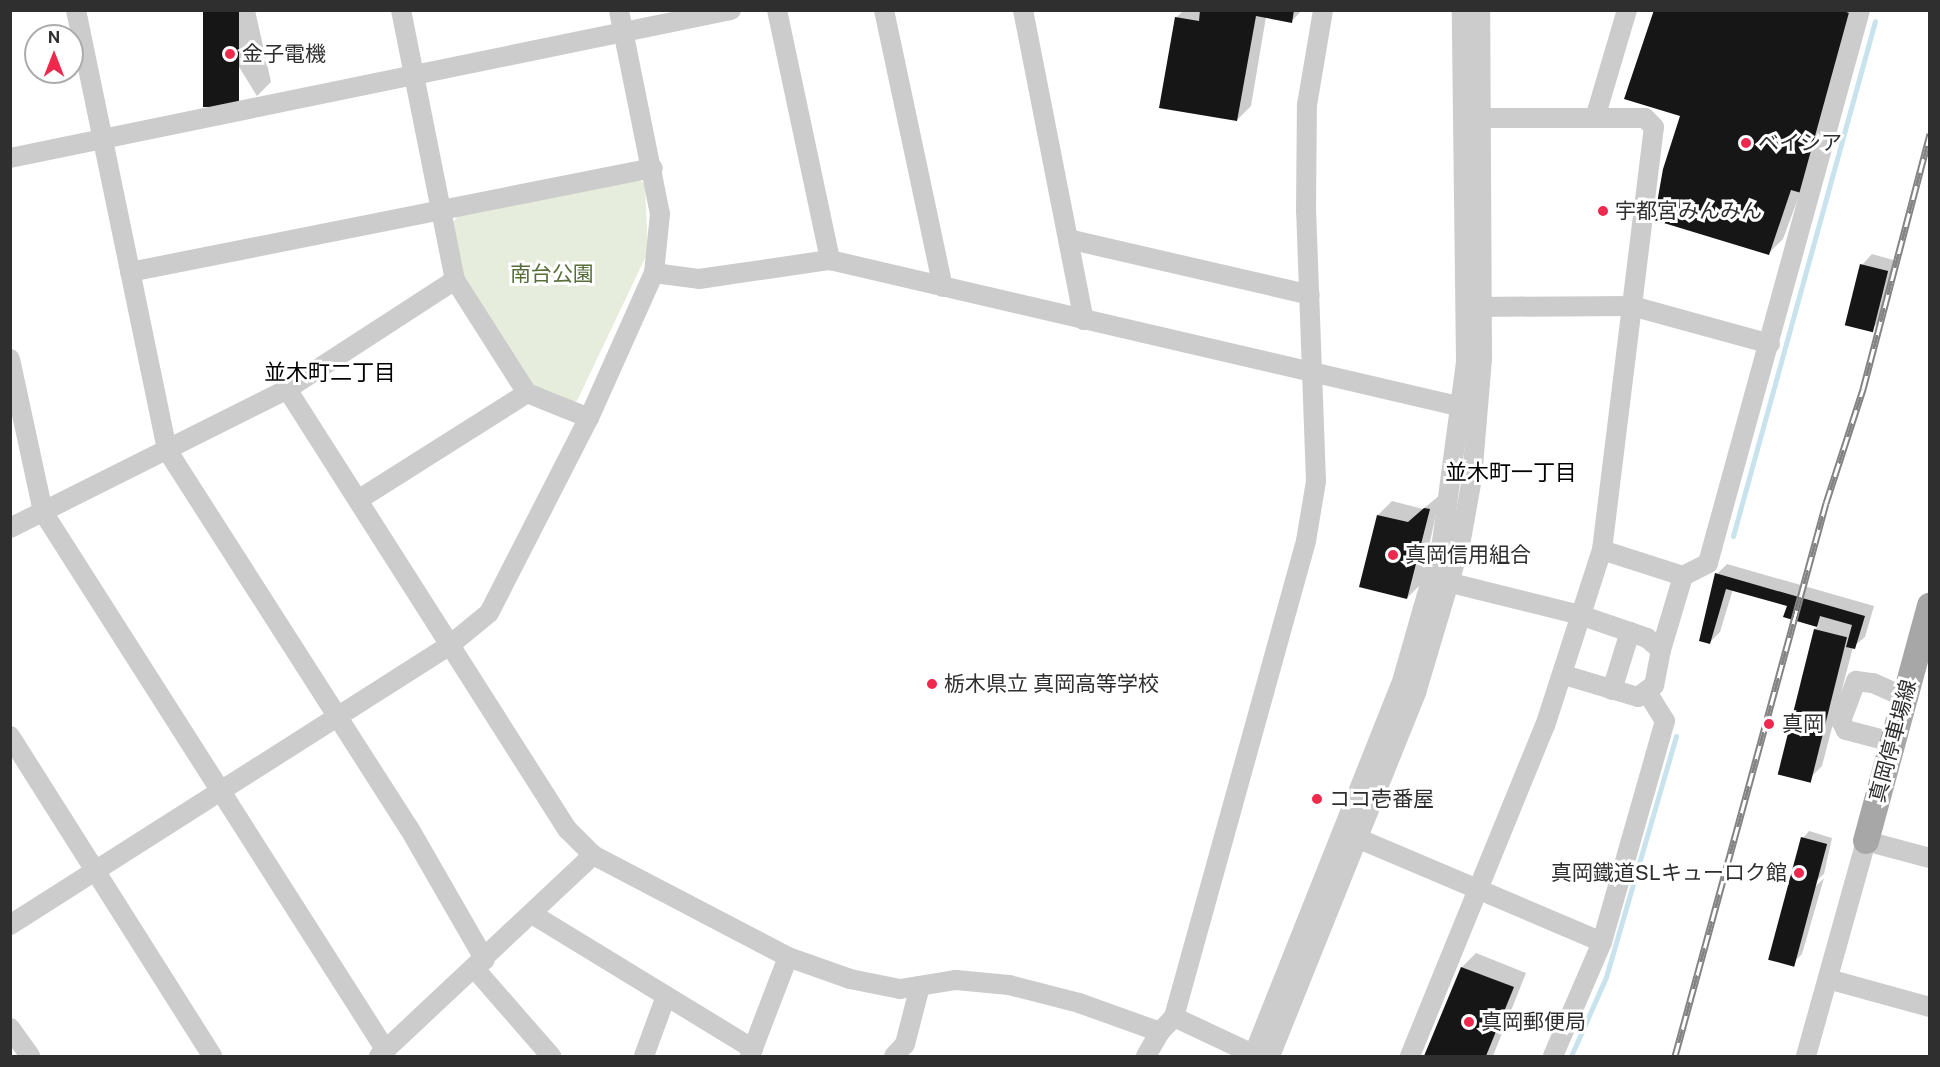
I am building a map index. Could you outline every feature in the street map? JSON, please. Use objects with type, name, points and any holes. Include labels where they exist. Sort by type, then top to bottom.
[{"type":"main road","name":"真岡停車場線","points":[[1866,841],[1929,606]]},
{"type":"street","points":[[76,10],[167,450],[410,828],[480,964],[551,1056]]},
{"type":"street","points":[[401,10],[455,280],[527,393],[589,418]]},
{"type":"street","points":[[10,925],[94,874],[450,645],[478,624],[501,595],[589,418],[654,273],[660,214],[653,168],[619,10]]},
{"type":"street","points":[[10,158],[731,10]]},
{"type":"street","points":[[777,10],[830,260]]},
{"type":"street","points":[[884,10],[943,287]]},
{"type":"street","points":[[1023,10],[1084,320]]},
{"type":"street","points":[[1146,1056],[1160,1032],[1174,1017],[1306,541],[1316,481],[1307,105],[1323,10]]},
{"type":"street","points":[[1462,10],[1475,118]]},
{"type":"street","points":[[1259,1056],[1357,838],[1416,693],[1443,580],[1453,484],[1471,409],[1476,307],[1475,118],[1480,10]]},
{"type":"street","points":[[1595,117],[1627,10]]},
{"type":"street","points":[[1564,675],[1638,696],[1647,692],[1658,676],[1660,650],[1683,576],[1708,563],[1860,10]]},
{"type":"street","points":[[1410,1056],[1480,890],[1564,675],[1580,615],[1602,550],[1654,127],[1646,118],[1475,118]]},
{"type":"street","points":[[130,272],[653,168]]},
{"type":"street","points":[[1068,239],[1310,295]]},
{"type":"street","points":[[654,273],[699,279],[830,260],[1471,409]]},
{"type":"street","points":[[10,528],[287,389],[455,280]]},
{"type":"street","points":[[1476,307],[1632,306],[1770,344]]},
{"type":"street","points":[[10,359],[43,512],[382,1053],[480,964],[593,855]]},
{"type":"street","points":[[287,389],[567,829],[593,855],[788,957],[850,979],[900,988],[956,980],[1009,985],[1079,1003],[1160,1032]]},
{"type":"street","points":[[358,500],[527,393]]},
{"type":"street","points":[[1602,550],[1683,576]]},
{"type":"street","points":[[1443,580],[1580,615],[1647,638],[1660,650]]},
{"type":"street","points":[[1259,1056],[1443,580]]},
{"type":"street","points":[[1612,690],[1630,632]]},
{"type":"street","points":[[1892,742],[1846,730],[1841,721],[1856,681],[1873,683],[1904,697]]},
{"type":"street","points":[[1553,1056],[1602,942],[1665,721],[1647,692]]},
{"type":"street","points":[[10,736],[94,874],[212,1056]]},
{"type":"street","points":[[1357,838],[1602,942]]},
{"type":"street","points":[[1806,1056],[1866,841],[1929,858]]},
{"type":"street","points":[[532,914],[666,996],[752,1053],[788,957]]},
{"type":"street","points":[[1828,979],[1929,1007]]},
{"type":"street","points":[[894,1056],[905,1044],[920,986]]},
{"type":"street","points":[[644,1056],[666,996]]},
{"type":"street","points":[[1174,1017],[1259,1056]]},
{"type":"street","points":[[10,1028],[30,1056]]},
{"type":"green space","name":"南台公園","points":[[635,177],[645,184],[648,252],[577,401],[567,403],[534,387],[462,277],[452,223],[463,211]]},
{"type":"building","name":"金子電機","points":[[203,10],[239,10],[239,107],[203,107]]},
{"type":"building","points":[[1200,10],[1294,10],[1292,23],[1256,16],[1237,121],[1159,108],[1175,17],[1199,21]]},
{"type":"building","name":"ベイシア","points":[[1654,10],[1841,10],[1857,16],[1805,194],[1791,190],[1769,255],[1654,220],[1663,169],[1680,116],[1624,99]]},
{"type":"building","points":[[1860,264],[1888,271],[1873,332],[1845,325]]},
{"type":"building","name":"真岡信用組合","points":[[1424,508],[1430,509],[1407,599],[1359,587],[1377,515],[1408,522]]},
{"type":"building","points":[[1715,573],[1865,616],[1855,649],[1846,647],[1852,625],[1820,616],[1817,627],[1783,617],[1787,606],[1726,589],[1710,644],[1699,641]]},
{"type":"building","points":[[1814,629],[1847,637],[1811,783],[1778,775]]},
{"type":"building","points":[[1801,837],[1827,844],[1794,967],[1768,960]]},
{"type":"building","name":"真岡郵便局","points":[[1461,967],[1514,987],[1486,1056],[1424,1056]]},
{"type":"waterway","points":[[1733,536],[1875,21]]},
{"type":"waterway","points":[[1571,1056],[1606,977],[1676,736]]},
{"type":"railway","points":[[1675,1056],[1826,503],[1863,389],[1930,134]]},
{"type":"place","name":"金子電機","points":[[230,54]]},
{"type":"place","name":"ベイシア","points":[[1746,143]]},
{"type":"place","name":"宇都宮みんみん","points":[[1603,211]]},
{"type":"place","name":"真岡信用組合","points":[[1393,555]]},
{"type":"place","name":"栃木県立 真岡高等学校","points":[[932,684]]},
{"type":"place","name":"真岡","points":[[1769,724]]},
{"type":"place","name":"ココ壱番屋","points":[[1317,799]]},
{"type":"place","name":"真岡鐵道SLキューロク館","points":[[1799,873]]},
{"type":"place","name":"真岡郵便局","points":[[1469,1022]]},
{"type":"district","name":"並木町二丁目","points":[[330,373]]},
{"type":"district","name":"並木町一丁目","points":[[1511,473]]}]
